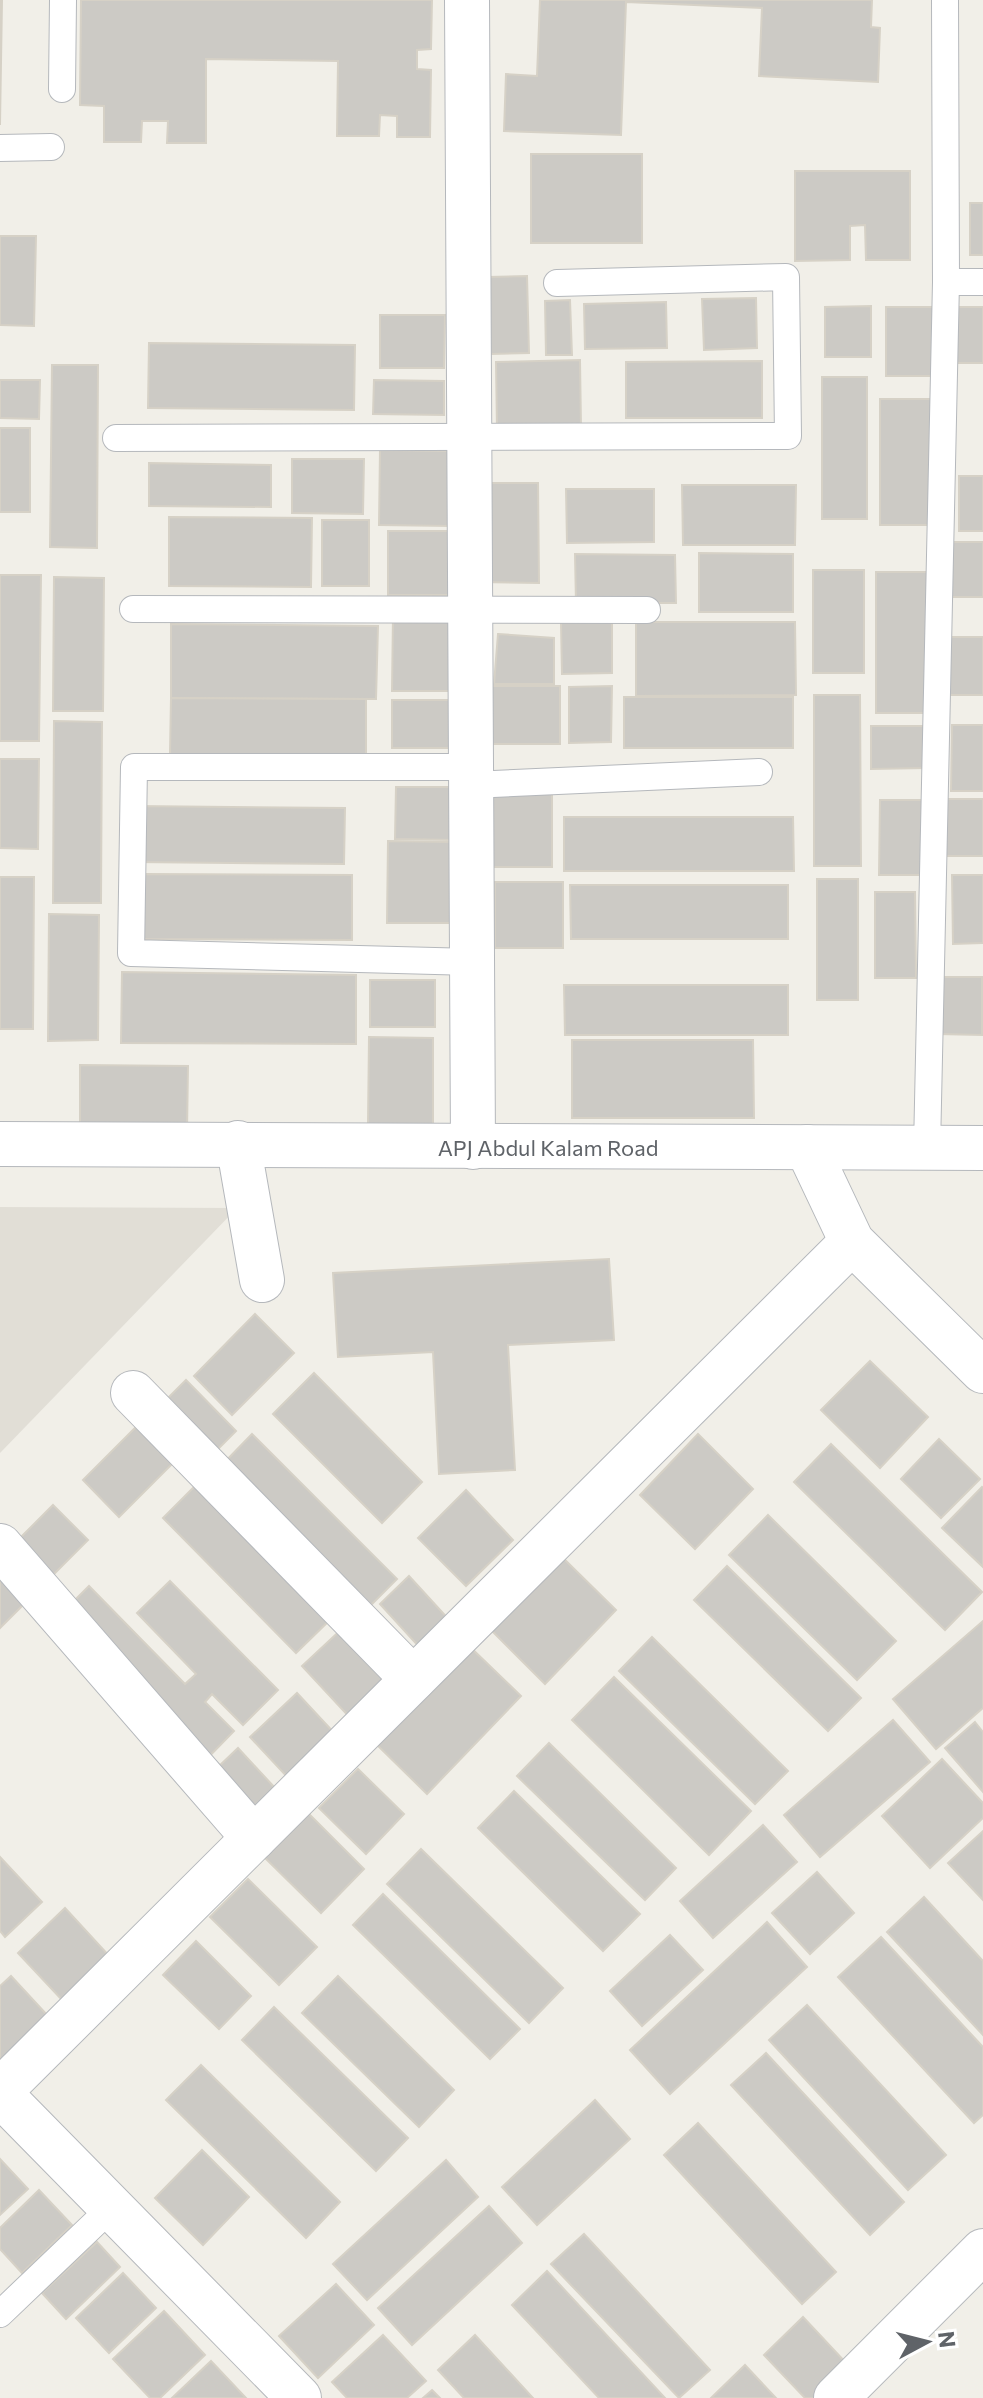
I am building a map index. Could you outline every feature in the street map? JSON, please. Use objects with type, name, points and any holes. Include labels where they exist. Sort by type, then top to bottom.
[{"type":"street","points":[[467,0],[473,1147]]},
{"type":"street","points":[[238,1143],[262,1280]]},
{"type":"street","name":"APJ Abdul Kalam Road","points":[[0,1144],[983,1148]]},
{"type":"street","points":[[807,1147],[852,1242],[983,1371]]},
{"type":"street","points":[[299,2398],[0,2093],[852,1242]]},
{"type":"street","points":[[133,1393],[413,1679]]},
{"type":"street","points":[[0,1546],[254,1838]]},
{"type":"street","points":[[836,2398],[983,2251]]},
{"type":"lane","points":[[62,89],[63,0]]},
{"type":"lane","points":[[927,1148],[946,282],[945,0]]},
{"type":"lane","points":[[0,148],[51,147]]},
{"type":"lane","points":[[116,438],[788,436],[786,277],[557,283]]},
{"type":"lane","points":[[946,282],[983,282]]},
{"type":"lane","points":[[133,609],[647,610]]},
{"type":"lane","points":[[473,962],[131,953],[134,767],[471,776],[759,772]]},
{"type":"lane","points":[[0,2314],[112,2207]]},
{"type":"shaded area","points":[[0,1207],[237,1208],[0,1453]]},
{"type":"building","points":[[0,0],[2,0],[0,125]]},
{"type":"building","points":[[81,0],[432,0],[431,49],[417,50],[417,69],[431,70],[430,137],[397,137],[397,116],[380,115],[379,136],[337,136],[338,61],[206,59],[206,143],[167,143],[168,121],[142,121],[141,142],[104,142],[104,106],[80,105]]},
{"type":"building","points":[[540,0],[872,0],[871,27],[880,28],[878,82],[759,76],[762,8],[626,2],[621,135],[504,131],[506,74],[537,76]]},
{"type":"building","points":[[531,154],[642,154],[642,243],[531,243]]},
{"type":"building","points":[[795,171],[910,171],[910,260],[866,260],[865,225],[850,226],[850,260],[795,261]]},
{"type":"building","points":[[970,203],[983,203],[983,255],[970,255]]},
{"type":"building","points":[[0,236],[36,236],[34,326],[0,325]]},
{"type":"building","points":[[527,276],[529,353],[491,354],[489,277]]},
{"type":"building","points":[[756,298],[757,348],[704,350],[702,299]]},
{"type":"building","points":[[570,300],[572,355],[546,355],[545,301]]},
{"type":"building","points":[[666,302],[667,348],[585,349],[584,304]]},
{"type":"building","points":[[871,306],[871,357],[825,357],[825,307]]},
{"type":"building","points":[[886,307],[936,307],[935,376],[886,376]]},
{"type":"building","points":[[946,307],[983,307],[983,363],[946,363]]},
{"type":"building","points":[[380,315],[445,315],[444,368],[380,368]]},
{"type":"building","points":[[149,343],[355,345],[354,410],[148,408]]},
{"type":"building","points":[[580,360],[581,428],[497,429],[496,362]]},
{"type":"building","points":[[762,361],[762,418],[626,418],[626,362]]},
{"type":"building","points":[[52,365],[98,365],[97,548],[50,547]]},
{"type":"building","points":[[822,377],[867,377],[867,519],[822,519]]},
{"type":"building","points":[[0,380],[40,380],[39,419],[0,418]]},
{"type":"building","points":[[374,380],[444,381],[444,415],[373,414]]},
{"type":"building","points":[[880,399],[933,399],[933,525],[880,525]]},
{"type":"building","points":[[0,428],[30,428],[30,512],[0,512]]},
{"type":"building","points":[[380,450],[452,451],[451,526],[379,525]]},
{"type":"building","points":[[292,459],[364,459],[363,514],[292,513]]},
{"type":"building","points":[[149,463],[271,465],[271,507],[149,506]]},
{"type":"building","points":[[959,476],[983,476],[983,531],[959,531]]},
{"type":"building","points":[[476,483],[538,483],[539,583],[477,582]]},
{"type":"building","points":[[682,485],[796,485],[795,545],[683,545]]},
{"type":"building","points":[[566,489],[654,489],[654,542],[567,543]]},
{"type":"building","points":[[169,517],[312,518],[311,587],[169,586]]},
{"type":"building","points":[[322,520],[369,520],[369,586],[322,586]]},
{"type":"building","points":[[388,531],[454,531],[454,595],[388,595]]},
{"type":"building","points":[[949,542],[983,542],[983,597],[949,597]]},
{"type":"building","points":[[699,553],[793,554],[793,612],[699,612]]},
{"type":"building","points":[[575,554],[675,555],[676,603],[576,603]]},
{"type":"building","points":[[813,570],[864,570],[864,673],[813,673]]},
{"type":"building","points":[[876,572],[928,572],[928,713],[876,713]]},
{"type":"building","points":[[0,575],[41,575],[39,741],[0,741]]},
{"type":"building","points":[[54,577],[104,578],[103,711],[53,711]]},
{"type":"building","points":[[393,615],[455,615],[454,691],[392,691]]},
{"type":"building","points":[[636,622],[795,622],[796,695],[636,696]]},
{"type":"building","points":[[561,623],[612,623],[612,673],[562,674]]},
{"type":"building","points":[[171,624],[378,626],[376,699],[171,698]]},
{"type":"building","points":[[498,634],[554,638],[554,684],[494,684]]},
{"type":"building","points":[[947,637],[983,637],[983,695],[947,695]]},
{"type":"building","points":[[488,686],[560,686],[560,744],[488,744]]},
{"type":"building","points":[[612,686],[611,742],[569,743],[569,687]]},
{"type":"building","points":[[814,695],[860,695],[861,866],[814,866]]},
{"type":"building","points":[[624,697],[793,697],[793,748],[624,748]]},
{"type":"building","points":[[171,698],[366,699],[366,755],[170,754]]},
{"type":"building","points":[[392,700],[455,700],[454,748],[392,748]]},
{"type":"building","points":[[54,721],[102,722],[101,903],[53,903]]},
{"type":"building","points":[[952,725],[983,725],[983,791],[951,791]]},
{"type":"building","points":[[871,726],[927,726],[927,768],[871,769]]},
{"type":"building","points":[[0,759],[39,759],[38,849],[0,848]]},
{"type":"building","points":[[396,787],[454,787],[454,840],[395,839]]},
{"type":"building","points":[[493,790],[552,790],[552,867],[493,867]]},
{"type":"building","points":[[945,799],[983,799],[983,856],[946,856]]},
{"type":"building","points":[[880,800],[927,800],[926,875],[879,875]]},
{"type":"building","points":[[135,806],[345,808],[344,864],[134,862]]},
{"type":"building","points":[[564,817],[793,817],[794,871],[564,871]]},
{"type":"building","points":[[388,841],[454,842],[453,923],[387,923]]},
{"type":"building","points":[[144,874],[352,875],[352,940],[143,939]]},
{"type":"building","points":[[952,875],[983,875],[983,943],[953,944]]},
{"type":"building","points":[[0,877],[34,877],[33,1029],[0,1029]]},
{"type":"building","points":[[817,879],[858,879],[858,1000],[817,1000]]},
{"type":"building","points":[[495,882],[563,882],[563,948],[495,948]]},
{"type":"building","points":[[570,885],[788,885],[788,939],[571,939]]},
{"type":"building","points":[[875,892],[915,892],[916,978],[875,978]]},
{"type":"building","points":[[49,914],[99,915],[98,1040],[48,1041]]},
{"type":"building","points":[[122,972],[356,975],[356,1044],[121,1043]]},
{"type":"building","points":[[938,977],[982,977],[982,1035],[938,1034]]},
{"type":"building","points":[[370,980],[435,980],[435,1027],[370,1027]]},
{"type":"building","points":[[564,985],[788,985],[788,1035],[565,1035]]},
{"type":"building","points":[[369,1037],[433,1038],[433,1125],[368,1125]]},
{"type":"building","points":[[572,1040],[753,1040],[754,1118],[572,1118]]},
{"type":"building","points":[[80,1065],[188,1066],[187,1131],[80,1130]]},
{"type":"building","points":[[609,1259],[614,1340],[508,1345],[515,1470],[439,1474],[433,1352],[338,1357],[333,1273]]},
{"type":"building","points":[[255,1314],[294,1353],[232,1415],[194,1376]]},
{"type":"building","points":[[870,1361],[928,1417],[880,1468],[821,1410]]},
{"type":"building","points":[[314,1373],[422,1482],[382,1523],[273,1414]]},
{"type":"building","points":[[186,1380],[236,1431],[207,1460],[157,1409]]},
{"type":"building","points":[[146,1417],[182,1454],[119,1517],[83,1480]]},
{"type":"building","points":[[252,1434],[397,1579],[360,1616],[216,1471]]},
{"type":"building","points":[[698,1434],[753,1489],[695,1549],[640,1495]]},
{"type":"building","points":[[939,1439],[980,1479],[941,1518],[901,1479]]},
{"type":"building","points":[[831,1444],[982,1592],[945,1630],[794,1482]]},
{"type":"building","points":[[199,1482],[333,1617],[296,1653],[163,1518]]},
{"type":"building","points":[[983,1488],[983,1567],[942,1528]]},
{"type":"building","points":[[466,1490],[513,1540],[466,1586],[418,1538]]},
{"type":"building","points":[[53,1505],[88,1540],[0,1628],[0,1558]]},
{"type":"building","points":[[768,1515],[896,1641],[857,1680],[729,1555]]},
{"type":"building","points":[[559,1554],[616,1610],[545,1684],[488,1627]]},
{"type":"building","points":[[727,1566],[861,1698],[828,1731],[694,1600]]},
{"type":"building","points":[[409,1576],[452,1623],[423,1651],[380,1604]]},
{"type":"building","points":[[170,1581],[278,1690],[243,1725],[212,1694],[205,1702],[234,1731],[194,1772],[49,1626],[89,1586],[185,1684],[196,1674],[137,1613]]},
{"type":"building","points":[[983,1621],[983,1708],[936,1749],[893,1699]]},
{"type":"building","points":[[344,1627],[396,1683],[355,1723],[302,1666]]},
{"type":"building","points":[[652,1637],[788,1771],[755,1804],[619,1671]]},
{"type":"building","points":[[466,1643],[521,1696],[427,1794],[372,1740]]},
{"type":"building","points":[[614,1677],[751,1811],[709,1855],[572,1720]]},
{"type":"building","points":[[297,1693],[338,1737],[291,1781],[250,1737]]},
{"type":"building","points":[[893,1720],[930,1762],[820,1857],[784,1815]]},
{"type":"building","points":[[975,1722],[983,1732],[983,1792],[945,1748]]},
{"type":"building","points":[[549,1743],[676,1868],[645,1900],[517,1776]]},
{"type":"building","points":[[238,1748],[276,1789],[231,1830],[194,1790]]},
{"type":"building","points":[[942,1759],[983,1803],[983,1818],[930,1868],[882,1816]]},
{"type":"building","points":[[358,1769],[404,1814],[366,1854],[319,1808]]},
{"type":"building","points":[[514,1791],[640,1914],[603,1951],[478,1828]]},
{"type":"building","points":[[306,1811],[364,1869],[321,1913],[263,1856]]},
{"type":"building","points":[[763,1825],[797,1862],[713,1938],[680,1901]]},
{"type":"building","points":[[983,1831],[983,1900],[948,1863]]},
{"type":"building","points":[[421,1849],[563,1988],[529,2023],[387,1884]]},
{"type":"building","points":[[0,1857],[42,1902],[5,1937],[0,1931]]},
{"type":"building","points":[[817,1872],[854,1913],[810,1954],[772,1913]]},
{"type":"building","points":[[248,1879],[317,1947],[279,1985],[210,1917]]},
{"type":"building","points":[[383,1894],[520,2029],[490,2059],[353,1925]]},
{"type":"building","points":[[924,1897],[983,1961],[983,2035],[887,1932]]},
{"type":"building","points":[[65,1908],[111,1958],[64,2002],[18,1953]]},
{"type":"building","points":[[767,1922],[807,1967],[670,2094],[630,2050]]},
{"type":"building","points":[[670,1935],[703,1970],[642,2026],[610,1991]]},
{"type":"building","points":[[881,1937],[983,2047],[983,2115],[974,2123],[838,1977]]},
{"type":"building","points":[[196,1941],[251,1996],[219,2029],[163,1975]]},
{"type":"building","points":[[11,1976],[61,2030],[14,2074],[0,2059],[0,1986]]},
{"type":"building","points":[[338,1976],[454,2090],[419,2127],[302,2013]]},
{"type":"building","points":[[807,2005],[946,2155],[908,2190],[769,2040]]},
{"type":"building","points":[[274,2007],[408,2138],[376,2171],[242,2040]]},
{"type":"building","points":[[766,2053],[904,2202],[870,2235],[731,2085]]},
{"type":"building","points":[[201,2065],[340,2202],[306,2238],[166,2100]]},
{"type":"building","points":[[595,2100],[630,2139],[537,2225],[502,2187]]},
{"type":"building","points":[[698,2123],[836,2272],[802,2304],[664,2155]]},
{"type":"building","points":[[202,2150],[249,2197],[203,2245],[155,2198]]},
{"type":"building","points":[[0,2159],[28,2189],[0,2215]]},
{"type":"building","points":[[446,2160],[478,2197],[367,2300],[333,2264]]},
{"type":"building","points":[[39,2190],[72,2225],[22,2273],[0,2249],[0,2228]]},
{"type":"building","points":[[489,2206],[522,2243],[412,2345],[378,2308]]},
{"type":"building","points":[[584,2234],[710,2370],[679,2398],[551,2264]]},
{"type":"building","points":[[97,2242],[120,2267],[66,2319],[42,2293]]},
{"type":"building","points":[[547,2271],[665,2398],[599,2398],[512,2305]]},
{"type":"building","points":[[123,2273],[156,2308],[109,2353],[76,2318]]},
{"type":"building","points":[[336,2284],[374,2325],[318,2378],[279,2336]]},
{"type":"building","points":[[164,2311],[205,2355],[160,2398],[150,2398],[113,2359]]},
{"type":"building","points":[[803,2317],[848,2365],[815,2398],[805,2398],[764,2355]]},
{"type":"building","points":[[383,2335],[426,2381],[407,2398],[347,2398],[332,2382]]},
{"type":"building","points":[[475,2335],[533,2398],[464,2398],[438,2370]]},
{"type":"building","points":[[211,2361],[246,2398],[172,2398]]},
{"type":"building","points":[[745,2365],[776,2398],[711,2398]]},
{"type":"building","points":[[432,2390],[440,2398],[423,2398]]}]
